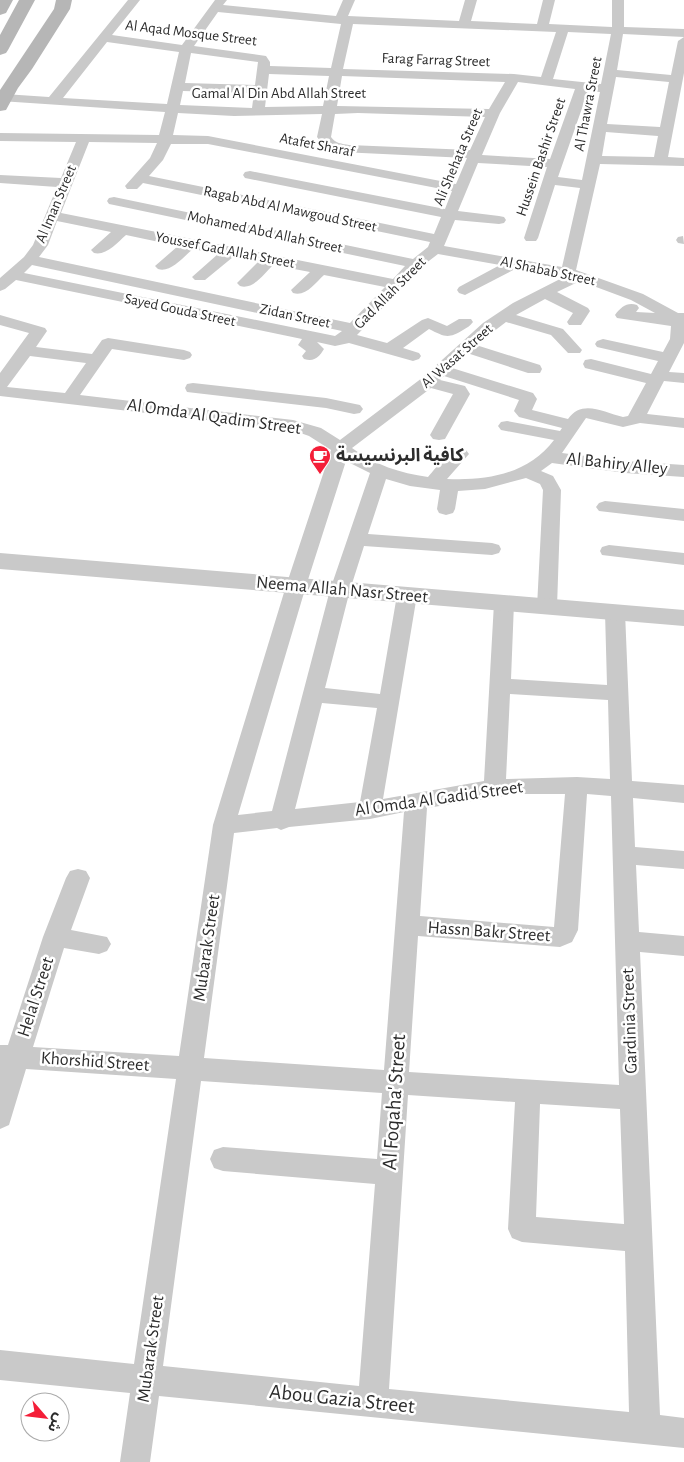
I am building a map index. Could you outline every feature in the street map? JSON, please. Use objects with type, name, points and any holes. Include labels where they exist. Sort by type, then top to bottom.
[{"type":"main road","points":[[0,10],[5,0]]},
{"type":"main road","points":[[0,50],[27,0]]},
{"type":"main road","points":[[1,96],[62,8],[64,0]]},
{"type":"main road","points":[[1,96],[30,30]]},
{"type":"street","points":[[53,101],[134,0]]},
{"type":"street","points":[[350,0],[344,20],[324,137],[325,141],[334,146],[349,149],[555,163]]},
{"type":"street","points":[[464,24],[471,0]]},
{"type":"street","points":[[542,27],[550,0]]},
{"type":"street","name":"Al Thawra Street","points":[[574,274],[588,185],[618,30],[618,0]]},
{"type":"street","points":[[87,222],[140,178],[156,160],[165,141],[186,48],[217,4],[344,20],[684,33]]},
{"type":"street","points":[[546,82],[563,28]]},
{"type":"street","name":"Al Aqad Mosque Street","points":[[104,38],[259,57],[264,60],[263,70]]},
{"type":"street","points":[[660,162],[684,41]]},
{"type":"street","points":[[258,112],[263,70]]},
{"type":"street","name":"Farag Farrag Street","points":[[263,70],[336,74],[514,78],[607,89]]},
{"type":"street","points":[[610,74],[676,79]]},
{"type":"street","name":"Ali Shehata Street","points":[[437,245],[493,113],[514,78]]},
{"type":"street","name":"Hussein Bashir Street","points":[[531,238],[555,163],[583,86]]},
{"type":"street","points":[[177,87],[260,89]]},
{"type":"street","name":"Gamal Al Din Abd Allah Street","points":[[1,96],[172,109],[258,112],[329,110],[493,113]]},
{"type":"street","points":[[600,127],[666,132]]},
{"type":"street","name":"Atafet Sharaf","points":[[0,137],[165,141],[208,140],[462,189]]},
{"type":"street","name":"Al Iman Street","points":[[5,282],[28,260],[40,245],[84,139]]},
{"type":"street","points":[[343,166],[349,149]]},
{"type":"street","points":[[594,160],[684,162]]},
{"type":"street","points":[[250,175],[451,215],[498,220]]},
{"type":"street","name":"Ragab Abd Al Mawgoud Street","points":[[140,178],[306,212],[437,245]]},
{"type":"street","points":[[0,179],[66,183]]},
{"type":"street","points":[[550,180],[588,185]]},
{"type":"street","points":[[306,212],[325,190]]},
{"type":"street","name":"Mohamed Abd Allah Street","points":[[114,201],[416,264]]},
{"type":"street","points":[[99,250],[161,210]]},
{"type":"street","name":"Youssef Gad Allah Street","points":[[53,216],[397,285]]},
{"type":"street","points":[[163,266],[200,218]]},
{"type":"street","points":[[200,277],[224,250],[241,226]]},
{"type":"street","points":[[249,255],[274,233]]},
{"type":"street","points":[[320,269],[332,245]]},
{"type":"street","name":"Al Shabab Street","points":[[437,245],[574,274],[623,290],[678,319]]},
{"type":"street","name":"Gad Allah Street","points":[[351,333],[416,264],[437,245]]},
{"type":"street","points":[[299,290],[320,269],[352,250]]},
{"type":"street","points":[[245,283],[270,259]]},
{"type":"street","name":"Zidan Street","points":[[28,260],[351,333],[413,356]]},
{"type":"street","points":[[465,290],[516,263]]},
{"type":"street","name":"Al Wasat Street","points":[[341,448],[434,376],[464,347],[503,316],[574,274]]},
{"type":"street","points":[[5,282],[285,344],[296,333],[338,341],[351,333]]},
{"type":"street","points":[[544,292],[582,311],[575,322]]},
{"type":"street","points":[[502,297],[519,306]]},
{"type":"street","points":[[631,308],[623,316],[678,319],[681,339],[635,419]]},
{"type":"street","points":[[503,316],[557,332],[574,350]]},
{"type":"street","points":[[0,320],[39,330],[1,391]]},
{"type":"street","points":[[390,349],[428,323],[448,332],[465,322]]},
{"type":"street","points":[[310,356],[316,349],[306,345],[312,337]]},
{"type":"street","points":[[603,344],[650,339],[669,358]]},
{"type":"street","points":[[70,398],[109,343],[184,355]]},
{"type":"street","points":[[464,347],[534,369]]},
{"type":"street","points":[[25,350],[96,360]]},
{"type":"street","points":[[590,364],[657,378],[684,378]]},
{"type":"street","points":[[434,376],[527,397],[524,412],[568,431]]},
{"type":"street","points":[[434,376],[462,392],[456,407],[439,435]]},
{"type":"street","points":[[193,388],[326,403],[354,409]]},
{"type":"street","name":"Al Omda Al Qadim Street","points":[[1,391],[304,427],[321,434],[365,465],[406,479],[442,484],[491,483],[528,472],[549,457],[580,414],[584,412],[623,422],[635,419],[684,423]]},
{"type":"street","points":[[304,427],[326,403]]},
{"type":"street","points":[[507,426],[568,431]]},
{"type":"street","name":"Mubarak Street","points":[[135,1462],[224,825],[296,586],[341,448]]},
{"type":"street","points":[[446,509],[442,484],[460,454]]},
{"type":"street","name":"Al Bahiry Alley","points":[[549,457],[625,467],[684,471]]},
{"type":"street","points":[[280,821],[340,590],[380,471]]},
{"type":"street","points":[[528,472],[547,480],[552,490],[547,607]]},
{"type":"street","points":[[605,507],[684,515]]},
{"type":"street","points":[[357,539],[492,548]]},
{"type":"street","points":[[609,551],[684,558]]},
{"type":"street","name":"Neema Allah Nasr Street","points":[[0,561],[684,618]]},
{"type":"street","points":[[370,810],[407,595]]},
{"type":"street","points":[[496,788],[504,603]]},
{"type":"street","name":"Gardinia Street","points":[[615,612],[645,1429]]},
{"type":"street","points":[[500,686],[618,693]]},
{"type":"street","points":[[312,694],[388,702]]},
{"type":"street","name":"Al Omda Al Gadid Street","points":[[224,825],[280,821],[370,810],[496,788],[577,785],[684,794]]},
{"type":"street","name":"Hassn Bakr Street","points":[[407,926],[560,937],[565,934],[577,785]]},
{"type":"street","name":"Al Foqaha' Street","points":[[373,1402],[416,802]]},
{"type":"street","points":[[624,855],[684,860]]},
{"type":"street","name":"Helal Street","points":[[0,1117],[8,1056],[78,878]]},
{"type":"street","points":[[55,938],[99,944]]},
{"type":"street","points":[[627,941],[684,946]]},
{"type":"street","name":"Khorshid Street","points":[[8,1056],[633,1098]]},
{"type":"street","points":[[528,1091],[522,1229],[638,1239]]},
{"type":"street","points":[[223,1159],[389,1173]]},
{"type":"street","name":"Abou Gazia Street","points":[[0,1365],[684,1433]]},
{"type":"place","name":"كافية البرنسيسة","points":[[320,475]]}]
